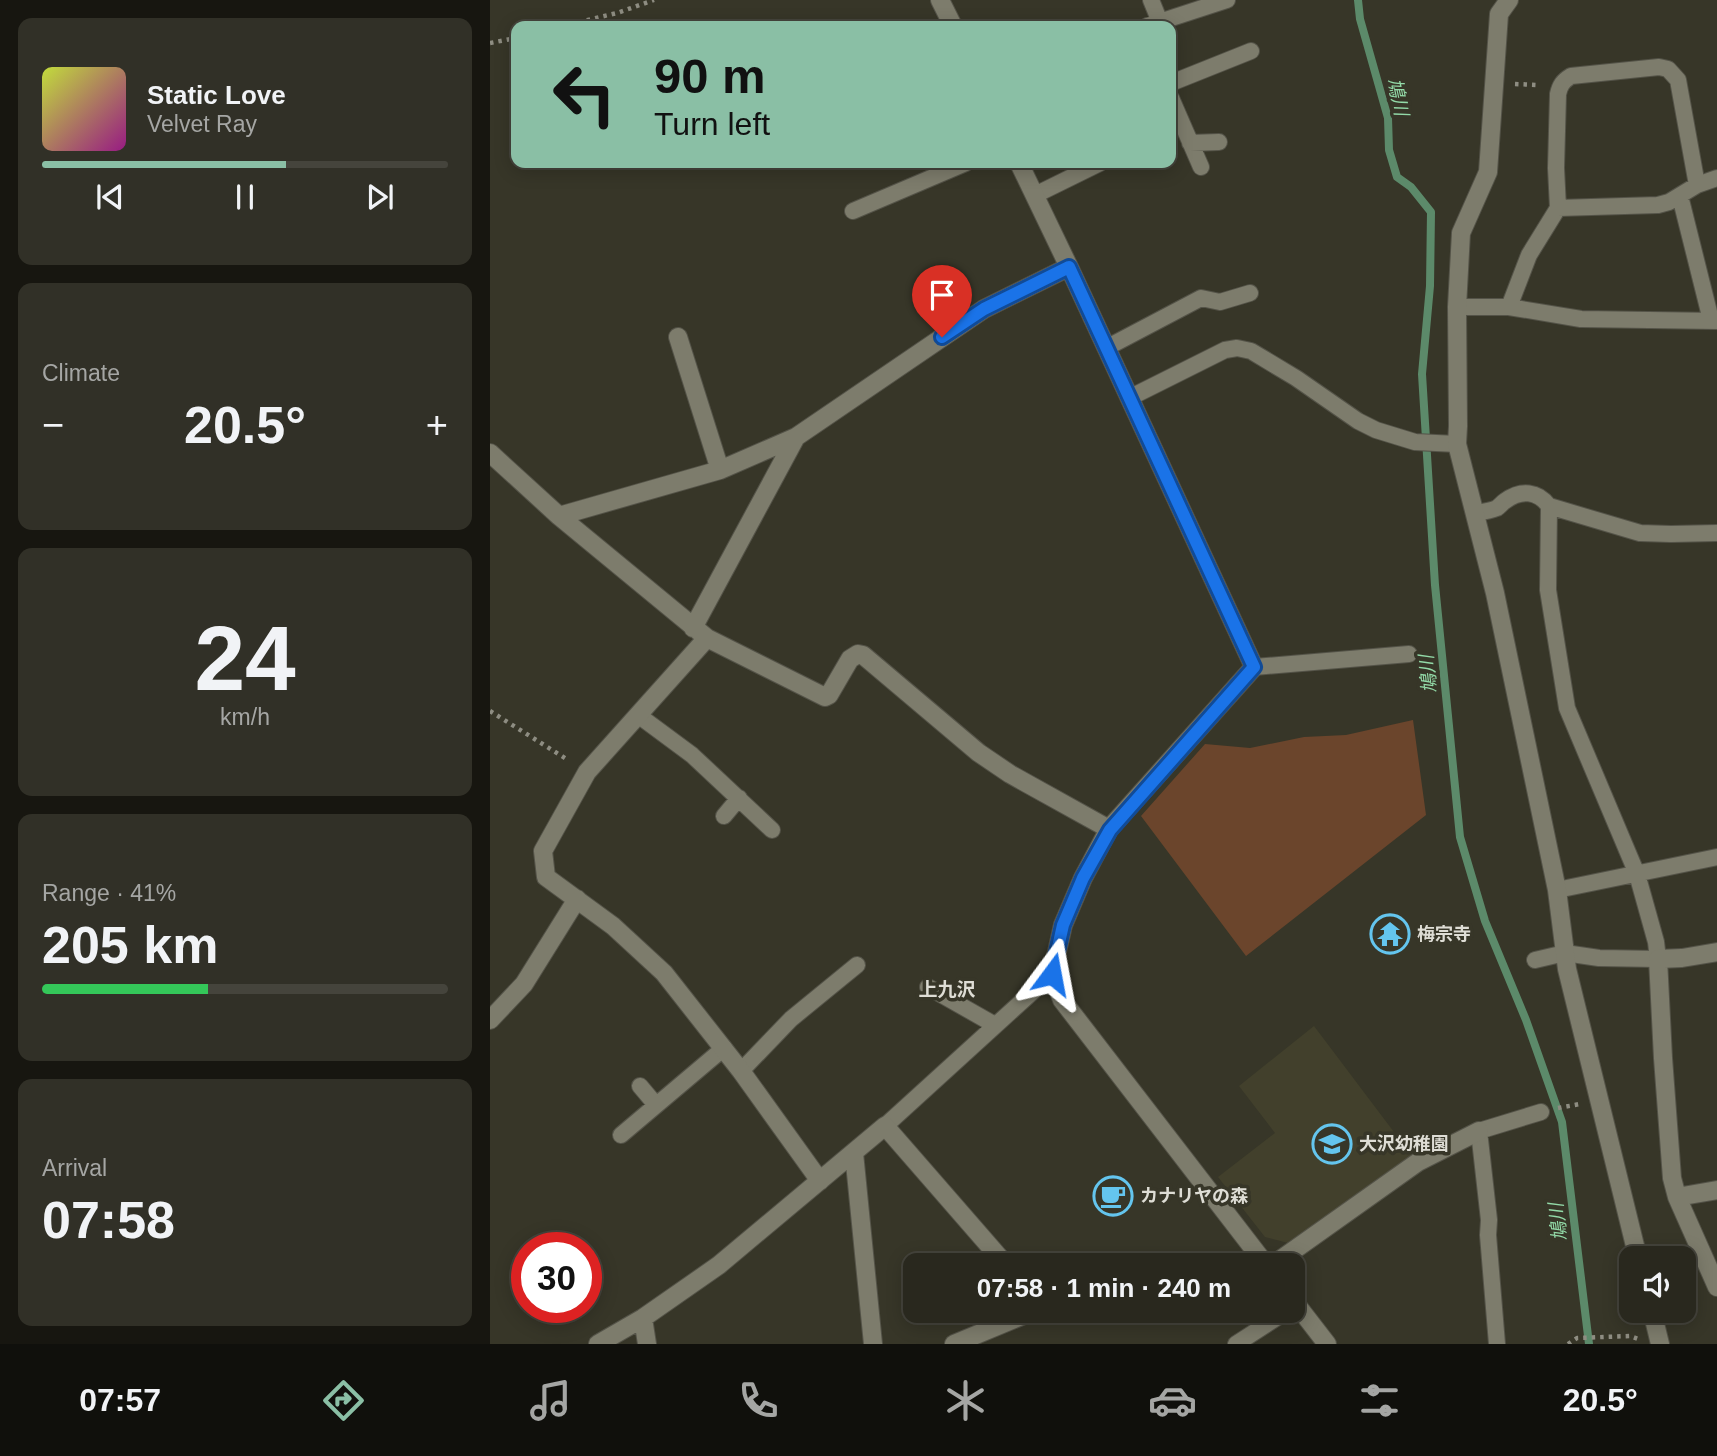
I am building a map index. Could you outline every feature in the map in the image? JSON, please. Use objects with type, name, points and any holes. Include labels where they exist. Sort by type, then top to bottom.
[{"type":"street","points":[[940,0],[950,21]]},
{"type":"street","points":[[1501,5],[1488,173],[1461,233],[1457,307],[1457,444],[1494,593],[1557,890],[1567,970],[1635,1246]]},
{"type":"street","points":[[1022,168],[1254,667],[1110,830],[1083,878],[1063,925],[1052,974],[1062,1000],[1257,1253]]},
{"type":"street","points":[[559,516],[720,470],[796,437],[984,309],[1069,267]]},
{"type":"street","points":[[678,338],[720,470]]},
{"type":"street","points":[[796,437],[700,633],[638,715],[587,772],[543,851],[547,877],[613,926],[664,973],[724,1048],[820,1181]]},
{"type":"street","points":[[490,453],[559,516],[700,633],[825,696],[829,695],[850,659],[858,654],[863,655],[979,752],[1031,786],[1110,830]]},
{"type":"street","points":[[490,1020],[524,984],[578,899]]},
{"type":"street","points":[[1717,952],[1658,959],[1661,1039],[1672,1178],[1677,1197],[1717,1287]]},
{"type":"street","points":[[598,1344],[643,1318],[719,1265],[884,1126],[995,1253]]},
{"type":"street","points":[[1290,1253],[1418,1162],[1479,1131]]},
{"type":"street","points":[[854,1153],[873,1344]]},
{"type":"street","points":[[1677,1197],[1717,1190]]},
{"type":"street","points":[[643,1318],[647,1344]]},
{"type":"street","points":[[1305,1319],[1327,1344]]},
{"type":"street","points":[[954,1344],[1005,1323]]},
{"type":"street","points":[[1654,1323],[1660,1344]]},
{"type":"lane","points":[[1151,0],[1153,21]]},
{"type":"lane","points":[[1162,21],[1227,0]]},
{"type":"lane","points":[[1176,81],[1251,51]]},
{"type":"lane","points":[[1509,307],[1529,255],[1558,208],[1558,94],[1564,80],[1571,76],[1658,67],[1668,69],[1678,80],[1697,185]]},
{"type":"lane","points":[[1176,125],[1190,144],[1200,167]]},
{"type":"lane","points":[[1190,144],[1219,142]]},
{"type":"lane","points":[[853,211],[954,168]]},
{"type":"lane","points":[[1035,195],[1090,168]]},
{"type":"lane","points":[[1558,208],[1658,205],[1717,178]]},
{"type":"lane","points":[[1457,307],[1509,307],[1581,319],[1714,321],[1680,196]]},
{"type":"lane","points":[[1106,348],[1201,298],[1220,302],[1250,293]]},
{"type":"lane","points":[[1129,398],[1225,350],[1237,348],[1251,351],[1376,430],[1415,442],[1457,444]]},
{"type":"lane","points":[[1475,513],[1498,507],[1506,500],[1527,493],[1538,495],[1549,506],[1640,533],[1717,533]]},
{"type":"lane","points":[[1535,960],[1564,953],[1600,958],[1658,959],[1656,942],[1637,874],[1567,708],[1548,590],[1549,506]]},
{"type":"lane","points":[[1254,667],[1409,653]]},
{"type":"lane","points":[[638,715],[692,755],[772,830]]},
{"type":"lane","points":[[724,816],[739,799]]},
{"type":"lane","points":[[1557,890],[1717,857]]},
{"type":"lane","points":[[741,1071],[791,1019],[857,965]]},
{"type":"lane","points":[[884,1126],[1052,974]]},
{"type":"lane","points":[[928,987],[995,1025]]},
{"type":"lane","points":[[621,1135],[724,1048]]},
{"type":"lane","points":[[640,1086],[656,1105]]},
{"type":"lane","points":[[1497,1344],[1489,1220],[1479,1131],[1541,1112]]},
{"type":"lane","points":[[1236,1344],[1268,1323]]},
{"type":"path","points":[[583,21],[653,0]]},
{"type":"path","points":[[490,43],[511,39]]},
{"type":"path","points":[[1495,83],[1560,86]]},
{"type":"path","points":[[490,711],[587,772]]},
{"type":"path","points":[[1568,1344],[1577,1338],[1630,1336],[1647,1344]]},
{"type":"shaded area","points":[[1413,720],[1426,815],[1246,956],[1141,816],[1205,744],[1250,748],[1304,737],[1346,735]]},
{"type":"shaded area","name":"大沢幼稚園","points":[[1314,1026],[1412,1156],[1288,1243],[1265,1237],[1218,1177],[1275,1133],[1239,1086]]},
{"type":"waterway","name":"鳩川","points":[[1358,0],[1360,19],[1388,118],[1389,150],[1397,177],[1411,187],[1431,212],[1430,286],[1422,374],[1435,585],[1460,837],[1485,921],[1526,1020],[1562,1122],[1589,1344]]},
{"type":"place","name":"梅宗寺","points":[[1390,934]]},
{"type":"place","name":"大沢幼稚園","points":[[1332,1144]]},
{"type":"place","name":"カナリヤの森","points":[[1113,1196]]},
{"type":"district","name":"上九沢","points":[[947,989]]},
{"type":"route","points":[[942,337],[984,309],[1069,267],[1254,667],[1110,830],[1083,878],[1063,925],[1052,974]]}]
